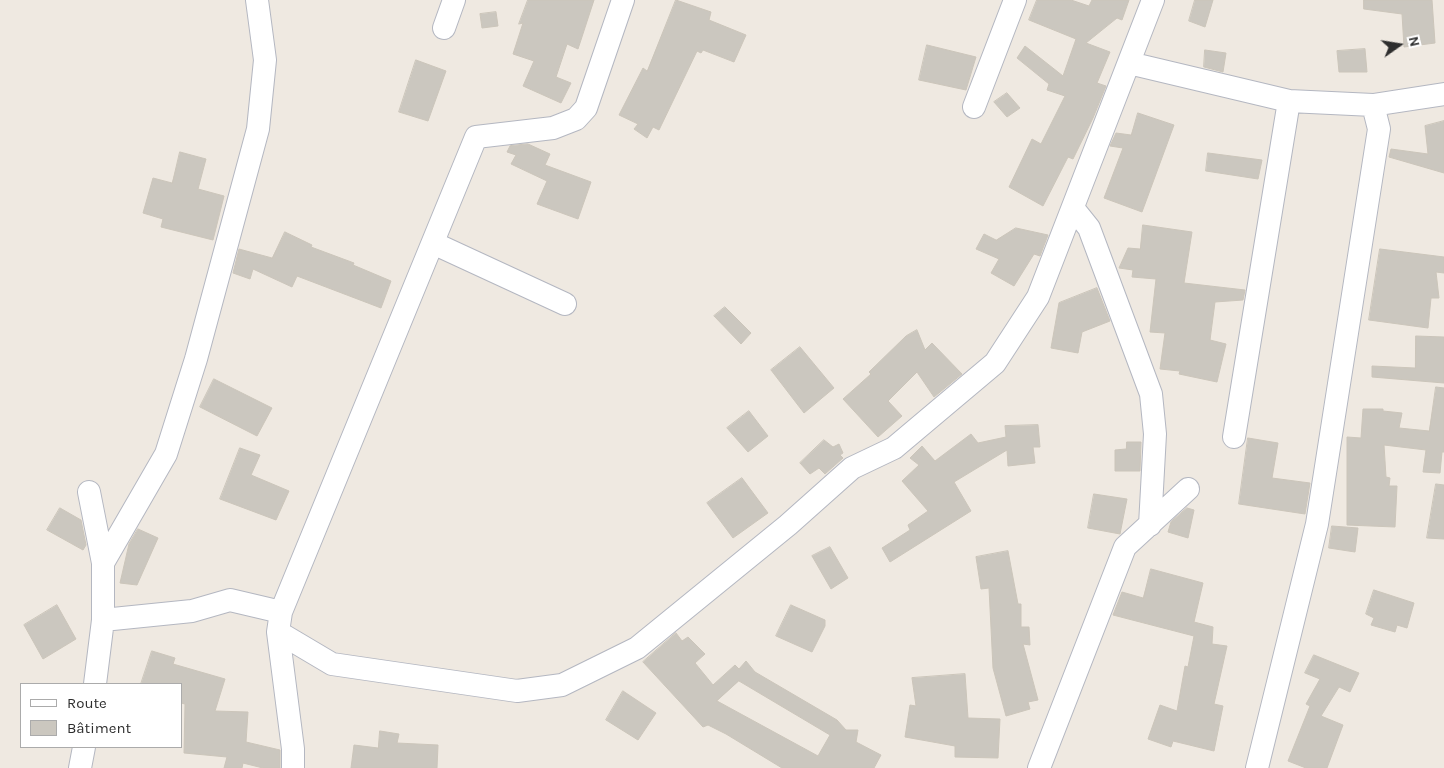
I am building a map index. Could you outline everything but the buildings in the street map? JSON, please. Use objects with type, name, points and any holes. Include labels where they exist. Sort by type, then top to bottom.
[{"type":"street","points":[[103,563],[166,454],[196,359],[258,129],[265,60],[257,0]]},
{"type":"street","points":[[444,28],[454,0]]},
{"type":"street","points":[[293,768],[293,749],[279,622],[476,137],[552,128],[576,119],[586,108],[623,0]]},
{"type":"street","points":[[974,107],[1016,0]]},
{"type":"street","points":[[103,620],[192,611],[230,600],[279,622],[332,664],[518,691],[562,685],[637,648],[788,525],[852,468],[894,448],[995,363],[1038,298],[1153,0]]},
{"type":"street","points":[[1128,63],[1289,101],[1373,105],[1444,94]]},
{"type":"street","points":[[1234,437],[1289,101]]},
{"type":"street","points":[[1257,768],[1317,524],[1379,129],[1373,105]]},
{"type":"street","points":[[1072,208],[1089,228],[1151,394],[1155,434],[1150,525]]},
{"type":"street","points":[[433,243],[565,304]]},
{"type":"street","points":[[1039,768],[1125,548],[1188,489]]},
{"type":"street","points":[[89,492],[103,563],[103,620],[95,683]]},
{"type":"street","points":[[80,768],[84,748]]}]
